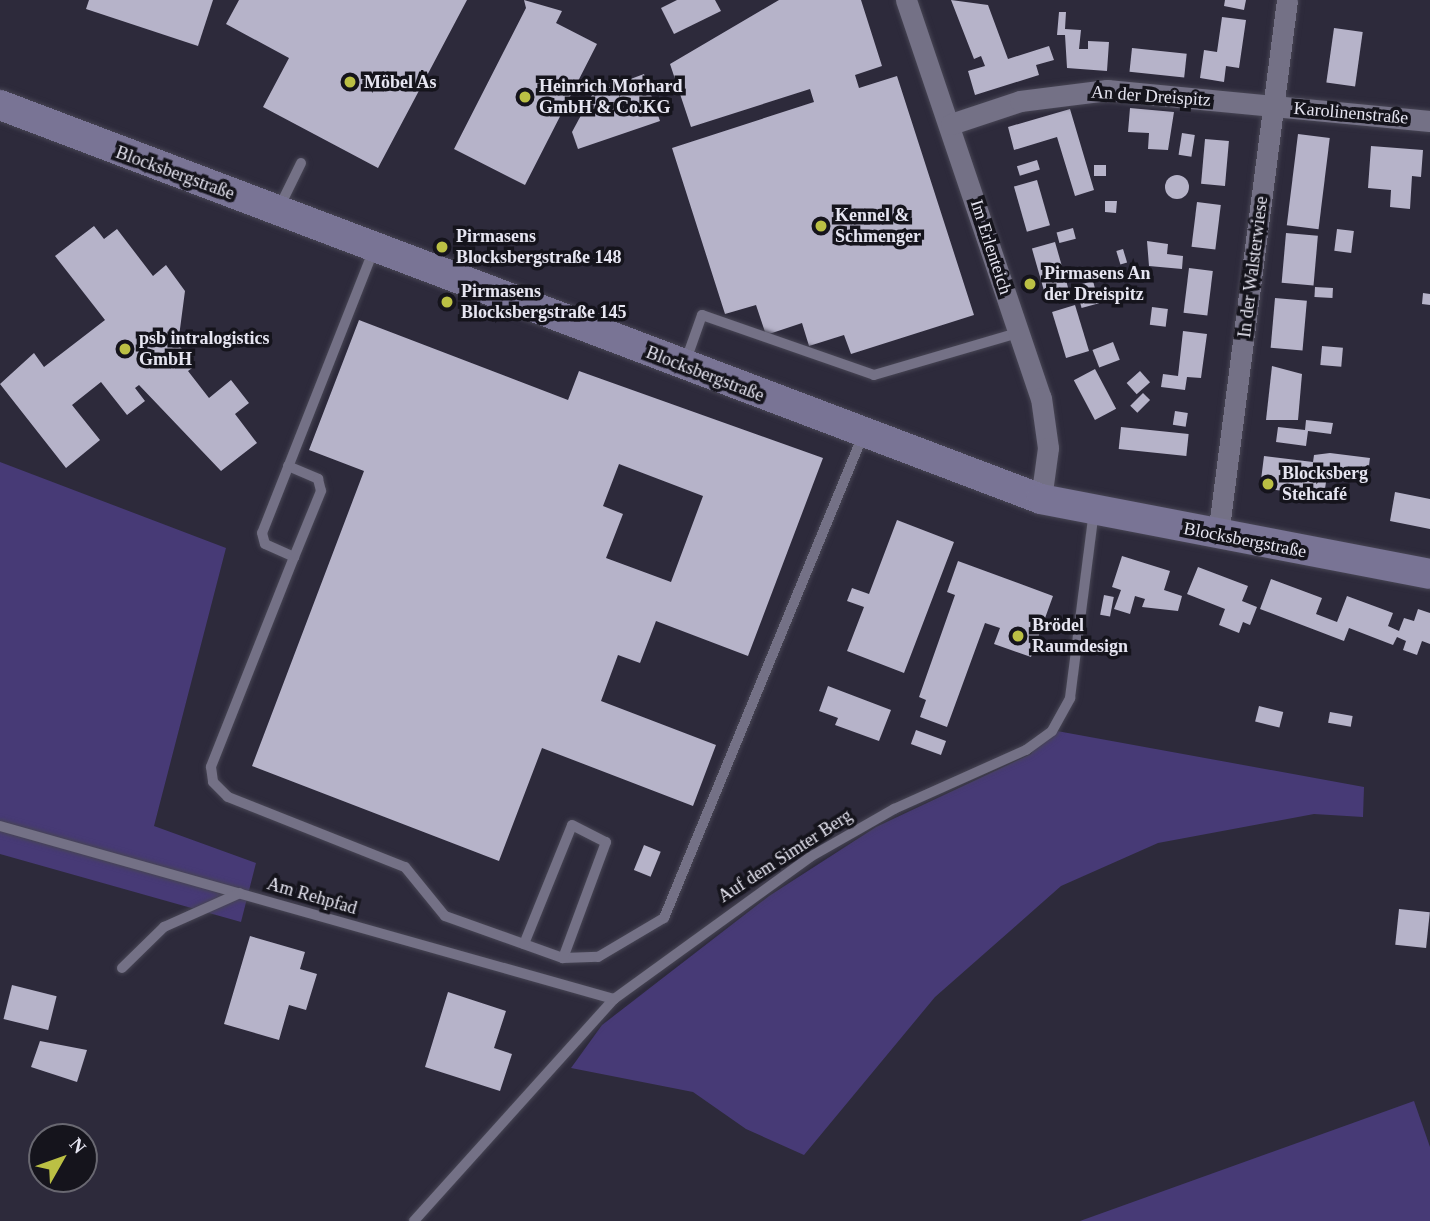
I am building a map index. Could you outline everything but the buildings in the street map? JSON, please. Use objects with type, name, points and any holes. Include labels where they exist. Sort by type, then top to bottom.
[{"type":"main road","name":"Blocksbergstraße","points":[[0,104],[863,435],[1041,499],[1430,574]]},
{"type":"street","name":"Im Erlenteich","points":[[906,0],[951,124],[1047,431],[1041,499]]},
{"type":"street","name":"In der Walsterwiese","points":[[1218,535],[1271,105],[1287,0]]},
{"type":"street","name":"An der Dreispitz","points":[[951,124],[1070,92],[1271,105]]},
{"type":"street","name":"Karolinenstraße","points":[[1271,105],[1430,121]]},
{"type":"lane","points":[[278,211],[301,163]]},
{"type":"lane","points":[[294,557],[265,544],[262,533],[374,248]]},
{"type":"lane","points":[[684,366],[702,315],[874,375],[1018,333]]},
{"type":"lane","points":[[288,466],[318,479],[321,491],[211,767],[214,782],[228,797],[405,867],[445,916],[563,958],[598,957],[664,918],[676,901],[863,435]]},
{"type":"lane","name":"Auf dem Simter Berg","points":[[414,1221],[614,999],[810,857],[894,809],[1026,750],[1052,731],[1070,698],[1094,511]]},
{"type":"lane","points":[[524,944],[572,825],[606,842],[563,958]]},
{"type":"lane","name":"Am Rehpfad","points":[[0,826],[614,999]]},
{"type":"lane","points":[[122,968],[164,927],[240,893]]},
{"type":"shaded area","points":[[0,462],[226,548],[154,826],[256,863],[241,922],[0,854]]},
{"type":"shaded area","points":[[1046,729],[1364,787],[1363,817],[1314,814],[1158,843],[1061,886],[935,997],[804,1155],[746,1129],[693,1092],[571,1068],[602,1025],[769,896],[876,827],[1031,754]]},
{"type":"shaded area","points":[[1414,1101],[1430,1147],[1430,1221],[1080,1221]]},
{"type":"place","name":"Möbel As","points":[[350,82]]},
{"type":"place","name":"Heinrich Morhard GmbH & Co.KG","points":[[525,97]]},
{"type":"place","name":"Kennel & Schmenger","points":[[821,226]]},
{"type":"place","name":"Pirmasens Blocksbergstraße 148","points":[[442,247]]},
{"type":"place","name":"Pirmasens An der Dreispitz","points":[[1030,284]]},
{"type":"place","name":"Pirmasens Blocksbergstraße 145","points":[[447,302]]},
{"type":"place","name":"psb intralogistics GmbH","points":[[125,349]]},
{"type":"place","name":"Blocksberg Stehcafé","points":[[1268,484]]},
{"type":"place","name":"Brödel Raumdesign","points":[[1018,636]]}]
